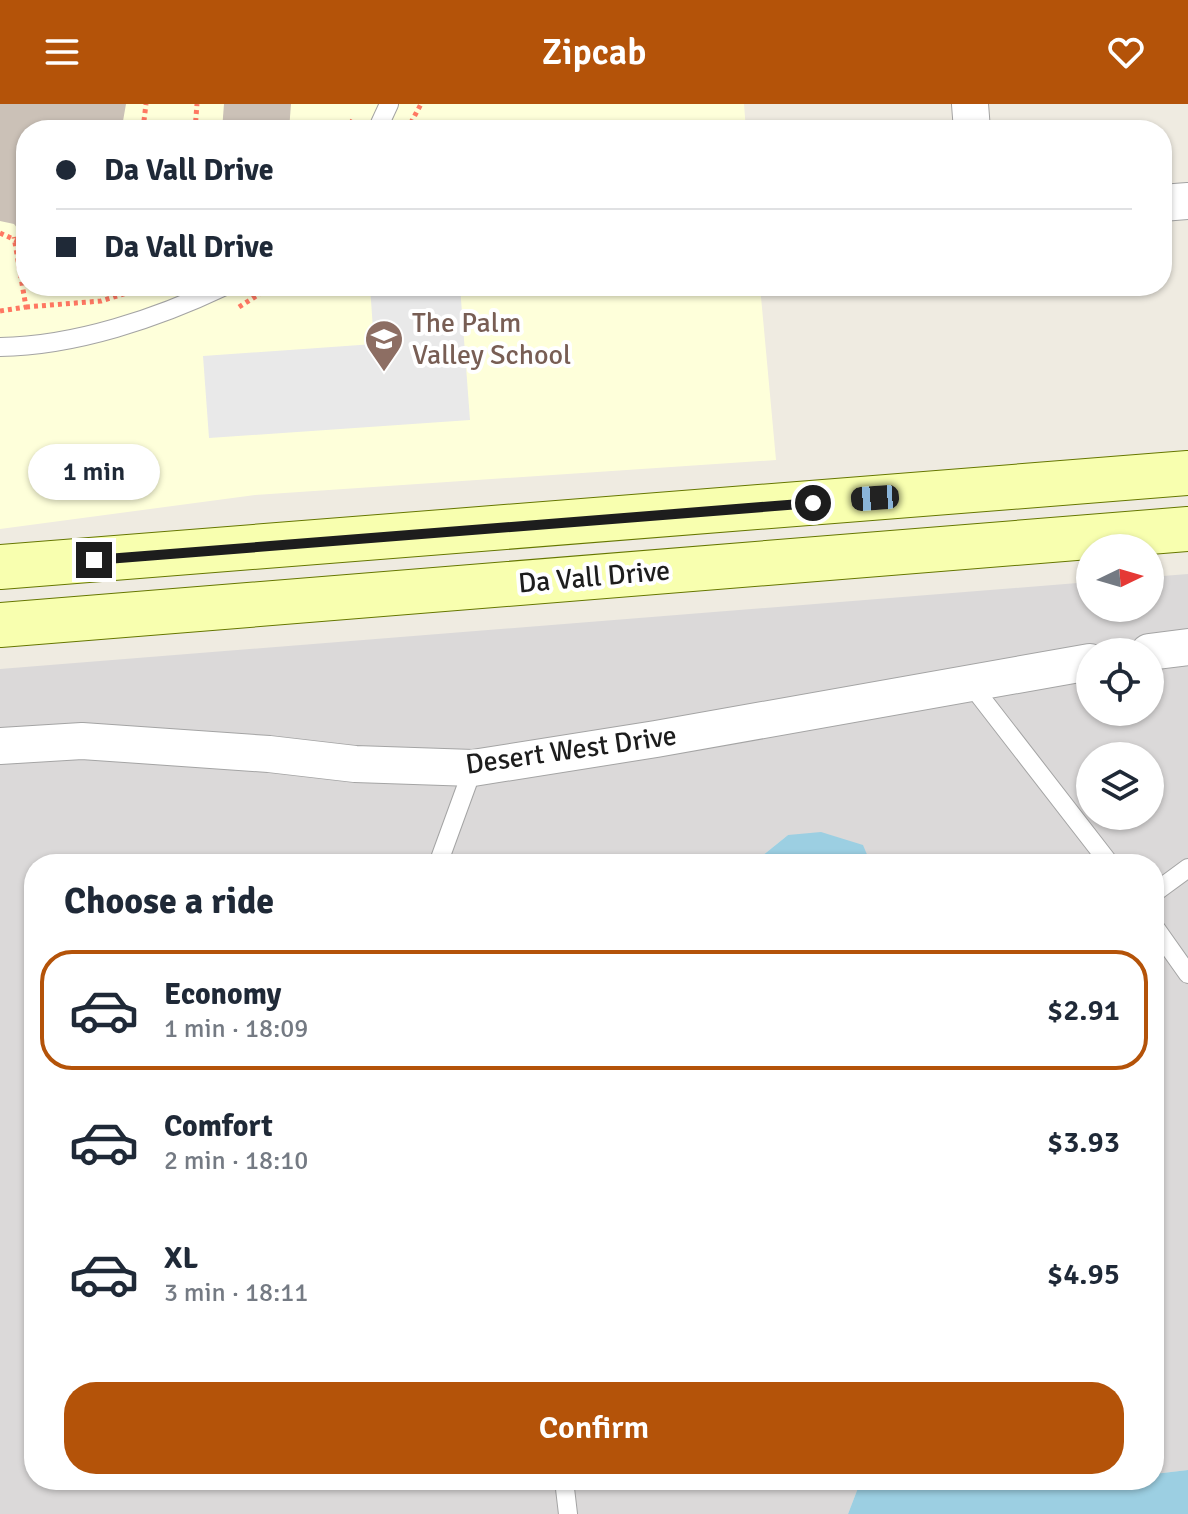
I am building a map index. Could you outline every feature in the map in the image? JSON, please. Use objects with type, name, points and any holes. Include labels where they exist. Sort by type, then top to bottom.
[{"type":"main road","name":"Da Vall Drive","points":[[0,567],[1188,473]]},
{"type":"main road","name":"Da Vall Drive","points":[[0,625],[1188,529]]},
{"type":"street","points":[[1164,650],[1188,647]]},
{"type":"street","name":"Desert West Drive","points":[[0,746],[82,741],[269,754],[355,764],[473,768],[656,739],[1076,664]]},
{"type":"lane","points":[[0,347],[71,338],[131,324],[200,296]]},
{"type":"lane","points":[[969,682],[1102,854]]},
{"type":"lane","points":[[442,854],[473,768]]},
{"type":"lane","points":[[1164,886],[1188,868]]},
{"type":"lane","points":[[1164,940],[1188,974]]},
{"type":"lane","points":[[565,1490],[568,1514]]},
{"type":"path","points":[[0,233],[14,237],[16,249]]},
{"type":"path","points":[[24,296],[26,307]]},
{"type":"path","points":[[0,311],[101,301],[117,296]]},
{"type":"shaded area","name":"The Palm Valley School","points":[[0,104],[744,104],[745,120],[16,120],[16,296],[761,296],[776,460],[255,495],[0,529]]},
{"type":"shaded area","points":[[371,296],[461,296],[470,420],[209,438],[203,356],[374,344]]},
{"type":"shaded area","points":[[1188,574],[1188,1470],[1164,1473],[1164,854],[866,854],[862,845],[788,835],[764,854],[24,854],[24,1490],[857,1490],[848,1514],[0,1514],[0,669],[1076,583],[1076,622],[1164,622],[1164,576]]},
{"type":"water","points":[[821,832],[863,845],[867,854],[764,854],[788,835]]},
{"type":"water","points":[[1188,1470],[1188,1514],[848,1514],[857,1490],[1164,1490],[1164,1473]]},
{"type":"building","points":[[0,104],[126,104],[123,120],[16,120],[16,226],[0,221]]},
{"type":"building","points":[[224,104],[291,104],[290,120],[223,120]]},
{"type":"place","name":"The Palm Valley School","points":[[384,373]]},
{"type":"route","points":[[94,560],[813,503]]}]
